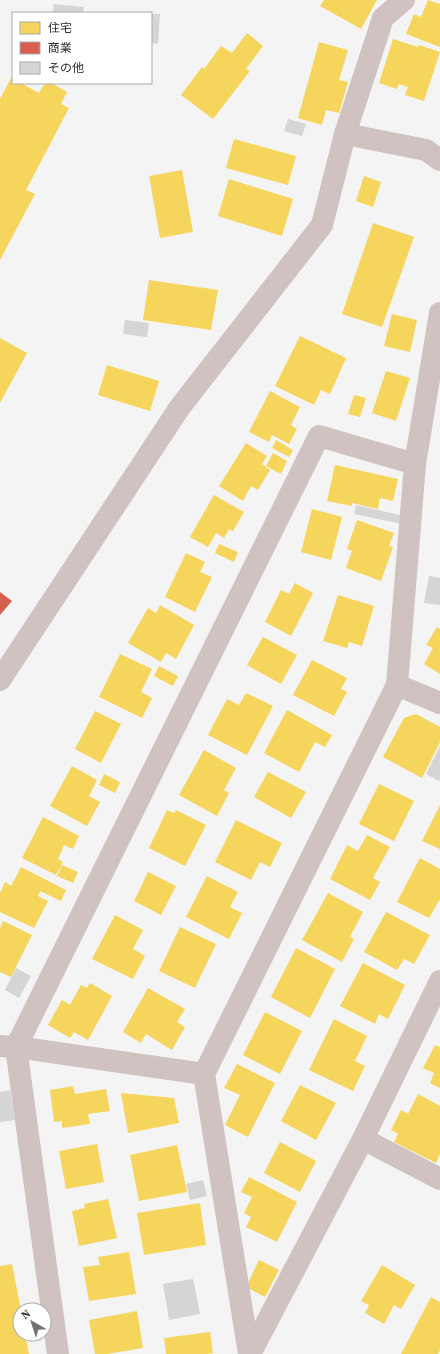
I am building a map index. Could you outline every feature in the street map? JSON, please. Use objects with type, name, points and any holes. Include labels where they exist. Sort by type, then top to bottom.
[{"type":"street","points":[[0,680],[180,407],[322,225],[345,134],[383,18],[404,0]]},
{"type":"street","points":[[345,134],[426,150],[440,160]]},
{"type":"street","points":[[250,1354],[204,1074],[398,685],[415,464],[440,313]]},
{"type":"street","points":[[58,1354],[8,1047],[319,436],[415,464]]},
{"type":"street","points":[[398,685],[440,703]]},
{"type":"street","points":[[250,1354],[363,1139],[440,981]]},
{"type":"street","points":[[8,1047],[204,1074]]},
{"type":"street","points":[[363,1139],[440,1179]]},
{"type":"building: 住宅","points":[[324,0],[377,0],[361,29],[320,6]]},
{"type":"building: 住宅","points":[[428,0],[440,4],[440,47],[406,34],[414,14],[421,17]]},
{"type":"building: 住宅","points":[[247,33],[263,46],[246,69],[250,71],[213,119],[181,95],[202,67],[204,69],[221,46],[232,53]]},
{"type":"building: 住宅","points":[[393,39],[440,52],[424,101],[405,95],[408,87],[399,84],[397,89],[379,83]]},
{"type":"building: 住宅","points":[[319,42],[348,50],[339,80],[348,82],[339,113],[326,110],[322,125],[298,118]]},
{"type":"building: 住宅","points":[[11,78],[12,84],[23,84],[39,93],[44,84],[53,84],[67,92],[61,104],[69,108],[26,190],[35,194],[0,260],[0,99]]},
{"type":"building: 住宅","points":[[234,139],[296,156],[288,185],[226,168]]},
{"type":"building: 住宅","points":[[182,170],[193,232],[160,238],[149,176]]},
{"type":"building: 住宅","points":[[364,176],[381,182],[373,207],[356,201]]},
{"type":"building: 住宅","points":[[229,179],[293,199],[282,236],[218,216]]},
{"type":"building: 住宅","points":[[373,223],[414,237],[382,327],[342,314]]},
{"type":"building: 住宅","points":[[149,280],[218,290],[211,330],[143,320]]},
{"type":"building: 住宅","points":[[392,314],[417,320],[410,352],[384,346]]},
{"type":"building: 住宅","points":[[300,336],[346,358],[330,394],[321,390],[314,405],[275,386]]},
{"type":"building: 住宅","points":[[0,338],[27,353],[0,403]]},
{"type":"building: 住宅","points":[[107,365],[159,381],[150,411],[98,395]]},
{"type":"building: 住宅","points":[[386,371],[410,378],[396,421],[372,413]]},
{"type":"building: 住宅","points":[[270,391],[300,407],[291,425],[297,429],[289,444],[272,435],[269,442],[249,432]]},
{"type":"building: 住宅","points":[[354,395],[366,398],[360,417],[348,414]]},
{"type":"building: 住宅","points":[[276,440],[293,450],[289,457],[272,448]]},
{"type":"building: 住宅","points":[[246,443],[267,456],[262,464],[270,470],[258,490],[251,486],[243,501],[219,486]]},
{"type":"building: 住宅","points":[[273,453],[287,461],[281,474],[266,466]]},
{"type":"building: 住宅","points":[[335,465],[398,479],[393,501],[380,498],[378,509],[352,503],[352,506],[327,501]]},
{"type":"building: 住宅","points":[[214,495],[244,512],[233,531],[229,529],[224,538],[216,533],[208,547],[190,537]]},
{"type":"building: 住宅","points":[[312,509],[342,517],[331,560],[301,552]]},
{"type":"building: 住宅","points":[[357,520],[394,533],[389,546],[393,547],[381,581],[346,568],[352,551],[347,549]]},
{"type":"building: 住宅","points":[[219,544],[238,552],[234,562],[215,553]]},
{"type":"building: 住宅","points":[[186,553],[205,562],[200,572],[212,577],[195,612],[165,597]]},
{"type":"building: 住宅","points":[[295,583],[313,593],[291,636],[265,622],[281,590],[289,594]]},
{"type":"building: 住宅","points":[[338,595],[374,606],[362,646],[349,642],[347,648],[323,641]]},
{"type":"building: 住宅","points":[[160,605],[194,625],[176,659],[166,653],[161,662],[128,643],[148,608],[156,613]]},
{"type":"building: 住宅","points":[[437,627],[440,629],[440,674],[424,664],[433,648],[426,645]]},
{"type":"building: 住宅","points":[[263,637],[297,655],[281,684],[247,665]]},
{"type":"building: 住宅","points":[[120,654],[152,669],[141,692],[152,698],[142,718],[99,697]]},
{"type":"building: 住宅","points":[[312,660],[347,678],[341,689],[347,692],[334,716],[293,695]]},
{"type":"building: 住宅","points":[[159,666],[178,676],[173,686],[154,676]]},
{"type":"building: 住宅","points":[[246,693],[273,706],[247,755],[208,735],[227,699],[239,705]]},
{"type":"building: 住宅","points":[[287,710],[332,735],[325,747],[315,742],[299,772],[264,753]]},
{"type":"building: 住宅","points":[[95,711],[121,724],[101,763],[75,749]]},
{"type":"building: 住宅","points":[[416,714],[440,727],[440,742],[422,778],[383,757],[404,718]]},
{"type":"building: 住宅","points":[[204,750],[236,768],[224,790],[229,793],[217,816],[179,795]]},
{"type":"building: 住宅","points":[[72,766],[97,780],[89,796],[100,802],[87,826],[50,806]]},
{"type":"building: 住宅","points":[[268,772],[306,792],[291,818],[254,797]]},
{"type":"building: 住宅","points":[[104,774],[120,782],[115,793],[99,785]]},
{"type":"building: 住宅","points":[[379,784],[414,801],[394,841],[359,824]]},
{"type":"building: 住宅","points":[[440,805],[440,849],[422,841]]},
{"type":"building: 住宅","points":[[167,810],[174,813],[176,810],[206,825],[185,866],[149,848]]},
{"type":"building: 住宅","points":[[43,817],[79,836],[73,849],[64,845],[58,859],[63,862],[56,875],[22,858]]},
{"type":"building: 住宅","points":[[236,820],[282,843],[270,867],[260,862],[251,880],[215,862]]},
{"type":"building: 住宅","points":[[367,835],[390,847],[373,878],[380,882],[370,900],[330,879],[347,845],[358,851]]},
{"type":"building: 住宅","points":[[420,858],[440,869],[440,899],[429,918],[397,902]]},
{"type":"building: 住宅","points":[[62,865],[78,872],[73,883],[57,876]]},
{"type":"building: 住宅","points":[[21,867],[66,890],[61,901],[40,891],[38,896],[48,901],[34,928],[0,912],[0,893],[5,882],[11,886]]},
{"type":"building: 住宅","points":[[148,872],[176,886],[161,915],[134,901]]},
{"type":"building: 住宅","points":[[207,876],[238,892],[230,907],[242,913],[229,939],[186,917]]},
{"type":"building: 住宅","points":[[328,893],[363,912],[350,937],[354,939],[342,962],[302,940]]},
{"type":"building: 住宅","points":[[386,912],[430,935],[414,964],[404,959],[397,970],[364,952]]},
{"type":"building: 住宅","points":[[115,915],[143,930],[133,949],[145,956],[133,979],[92,959]]},
{"type":"building: 住宅","points":[[3,921],[32,935],[11,977],[0,972],[0,928]]},
{"type":"building: 住宅","points":[[180,927],[216,944],[195,988],[159,971]]},
{"type":"building: 住宅","points":[[296,948],[335,969],[310,1018],[271,997]]},
{"type":"building: 住宅","points":[[363,963],[405,985],[388,1019],[379,1014],[375,1024],[340,1006]]},
{"type":"building: 住宅","points":[[90,983],[112,996],[88,1040],[74,1032],[70,1038],[48,1025],[62,1000],[70,1005],[81,985],[87,988]]},
{"type":"building: 住宅","points":[[148,988],[185,1009],[177,1022],[185,1027],[172,1050],[146,1034],[141,1043],[123,1032]]},
{"type":"building: 住宅","points":[[265,1012],[302,1031],[280,1074],[243,1055]]},
{"type":"building: 住宅","points":[[334,1019],[367,1036],[355,1061],[365,1066],[353,1091],[309,1070]]},
{"type":"building: 住宅","points":[[435,1045],[440,1047],[440,1088],[430,1083],[434,1073],[423,1068]]},
{"type":"building: 住宅","points":[[237,1064],[275,1083],[248,1137],[225,1125],[240,1095],[224,1088]]},
{"type":"building: 住宅","points":[[300,1085],[336,1103],[316,1140],[281,1121]]},
{"type":"building: 住宅","points":[[73,1086],[75,1094],[106,1089],[110,1111],[88,1114],[90,1124],[62,1128],[62,1121],[54,1122],[50,1090]]},
{"type":"building: 住宅","points":[[121,1093],[174,1098],[179,1123],[128,1133]]},
{"type":"building: 住宅","points":[[418,1094],[440,1106],[440,1154],[436,1163],[394,1142],[398,1134],[391,1130],[401,1110],[408,1114]]},
{"type":"building: 住宅","points":[[280,1142],[316,1161],[300,1192],[264,1173]]},
{"type":"building: 住宅","points":[[97,1144],[104,1182],[66,1189],[59,1151]]},
{"type":"building: 住宅","points":[[177,1145],[187,1192],[139,1201],[130,1155]]},
{"type":"building: 住宅","points":[[249,1177],[297,1202],[277,1242],[246,1227],[251,1217],[244,1213],[252,1197],[241,1192]]},
{"type":"building: 住宅","points":[[108,1199],[117,1238],[79,1246],[72,1211],[85,1208],[84,1204]]},
{"type":"building: 住宅","points":[[200,1203],[206,1245],[144,1255],[137,1213]]},
{"type":"building: 住宅","points":[[129,1252],[136,1294],[89,1301],[83,1267],[100,1265],[98,1257]]},
{"type":"building: 住宅","points":[[259,1260],[279,1270],[265,1297],[248,1288],[248,1283]]},
{"type":"building: 住宅","points":[[12,1264],[19,1302],[12,1302],[12,1342],[27,1342],[29,1354],[0,1354],[0,1266]]},
{"type":"building: 住宅","points":[[382,1265],[415,1285],[401,1309],[394,1305],[384,1324],[365,1313],[369,1305],[361,1301]]},
{"type":"building: 住宅","points":[[431,1297],[440,1302],[440,1350],[438,1354],[401,1354]]},
{"type":"building: 住宅","points":[[137,1311],[143,1348],[107,1354],[95,1354],[89,1320]]},
{"type":"building: 住宅","points":[[210,1332],[213,1353],[166,1354],[164,1338]]},
{"type":"building: 商業","points":[[0,592],[12,601],[0,615]]},
{"type":"building: その他","points":[[54,4],[84,7],[83,12],[53,12]]},
{"type":"building: その他","points":[[152,14],[160,14],[158,44],[152,43]]},
{"type":"building: その他","points":[[288,119],[306,124],[302,136],[284,131]]},
{"type":"building: その他","points":[[125,320],[149,323],[147,337],[123,334]]},
{"type":"building: その他","points":[[356,505],[404,516],[402,524],[354,514]]},
{"type":"building: その他","points":[[429,576],[440,578],[440,605],[424,603]]},
{"type":"building: その他","points":[[440,746],[440,779],[439,781],[426,774]]},
{"type":"building: その他","points":[[16,968],[31,976],[19,998],[5,990]]},
{"type":"building: その他","points":[[10,1090],[15,1120],[0,1122],[0,1092]]},
{"type":"building: その他","points":[[203,1180],[207,1196],[190,1200],[186,1184]]},
{"type":"building: その他","points":[[193,1279],[200,1314],[169,1320],[163,1284]]}]
